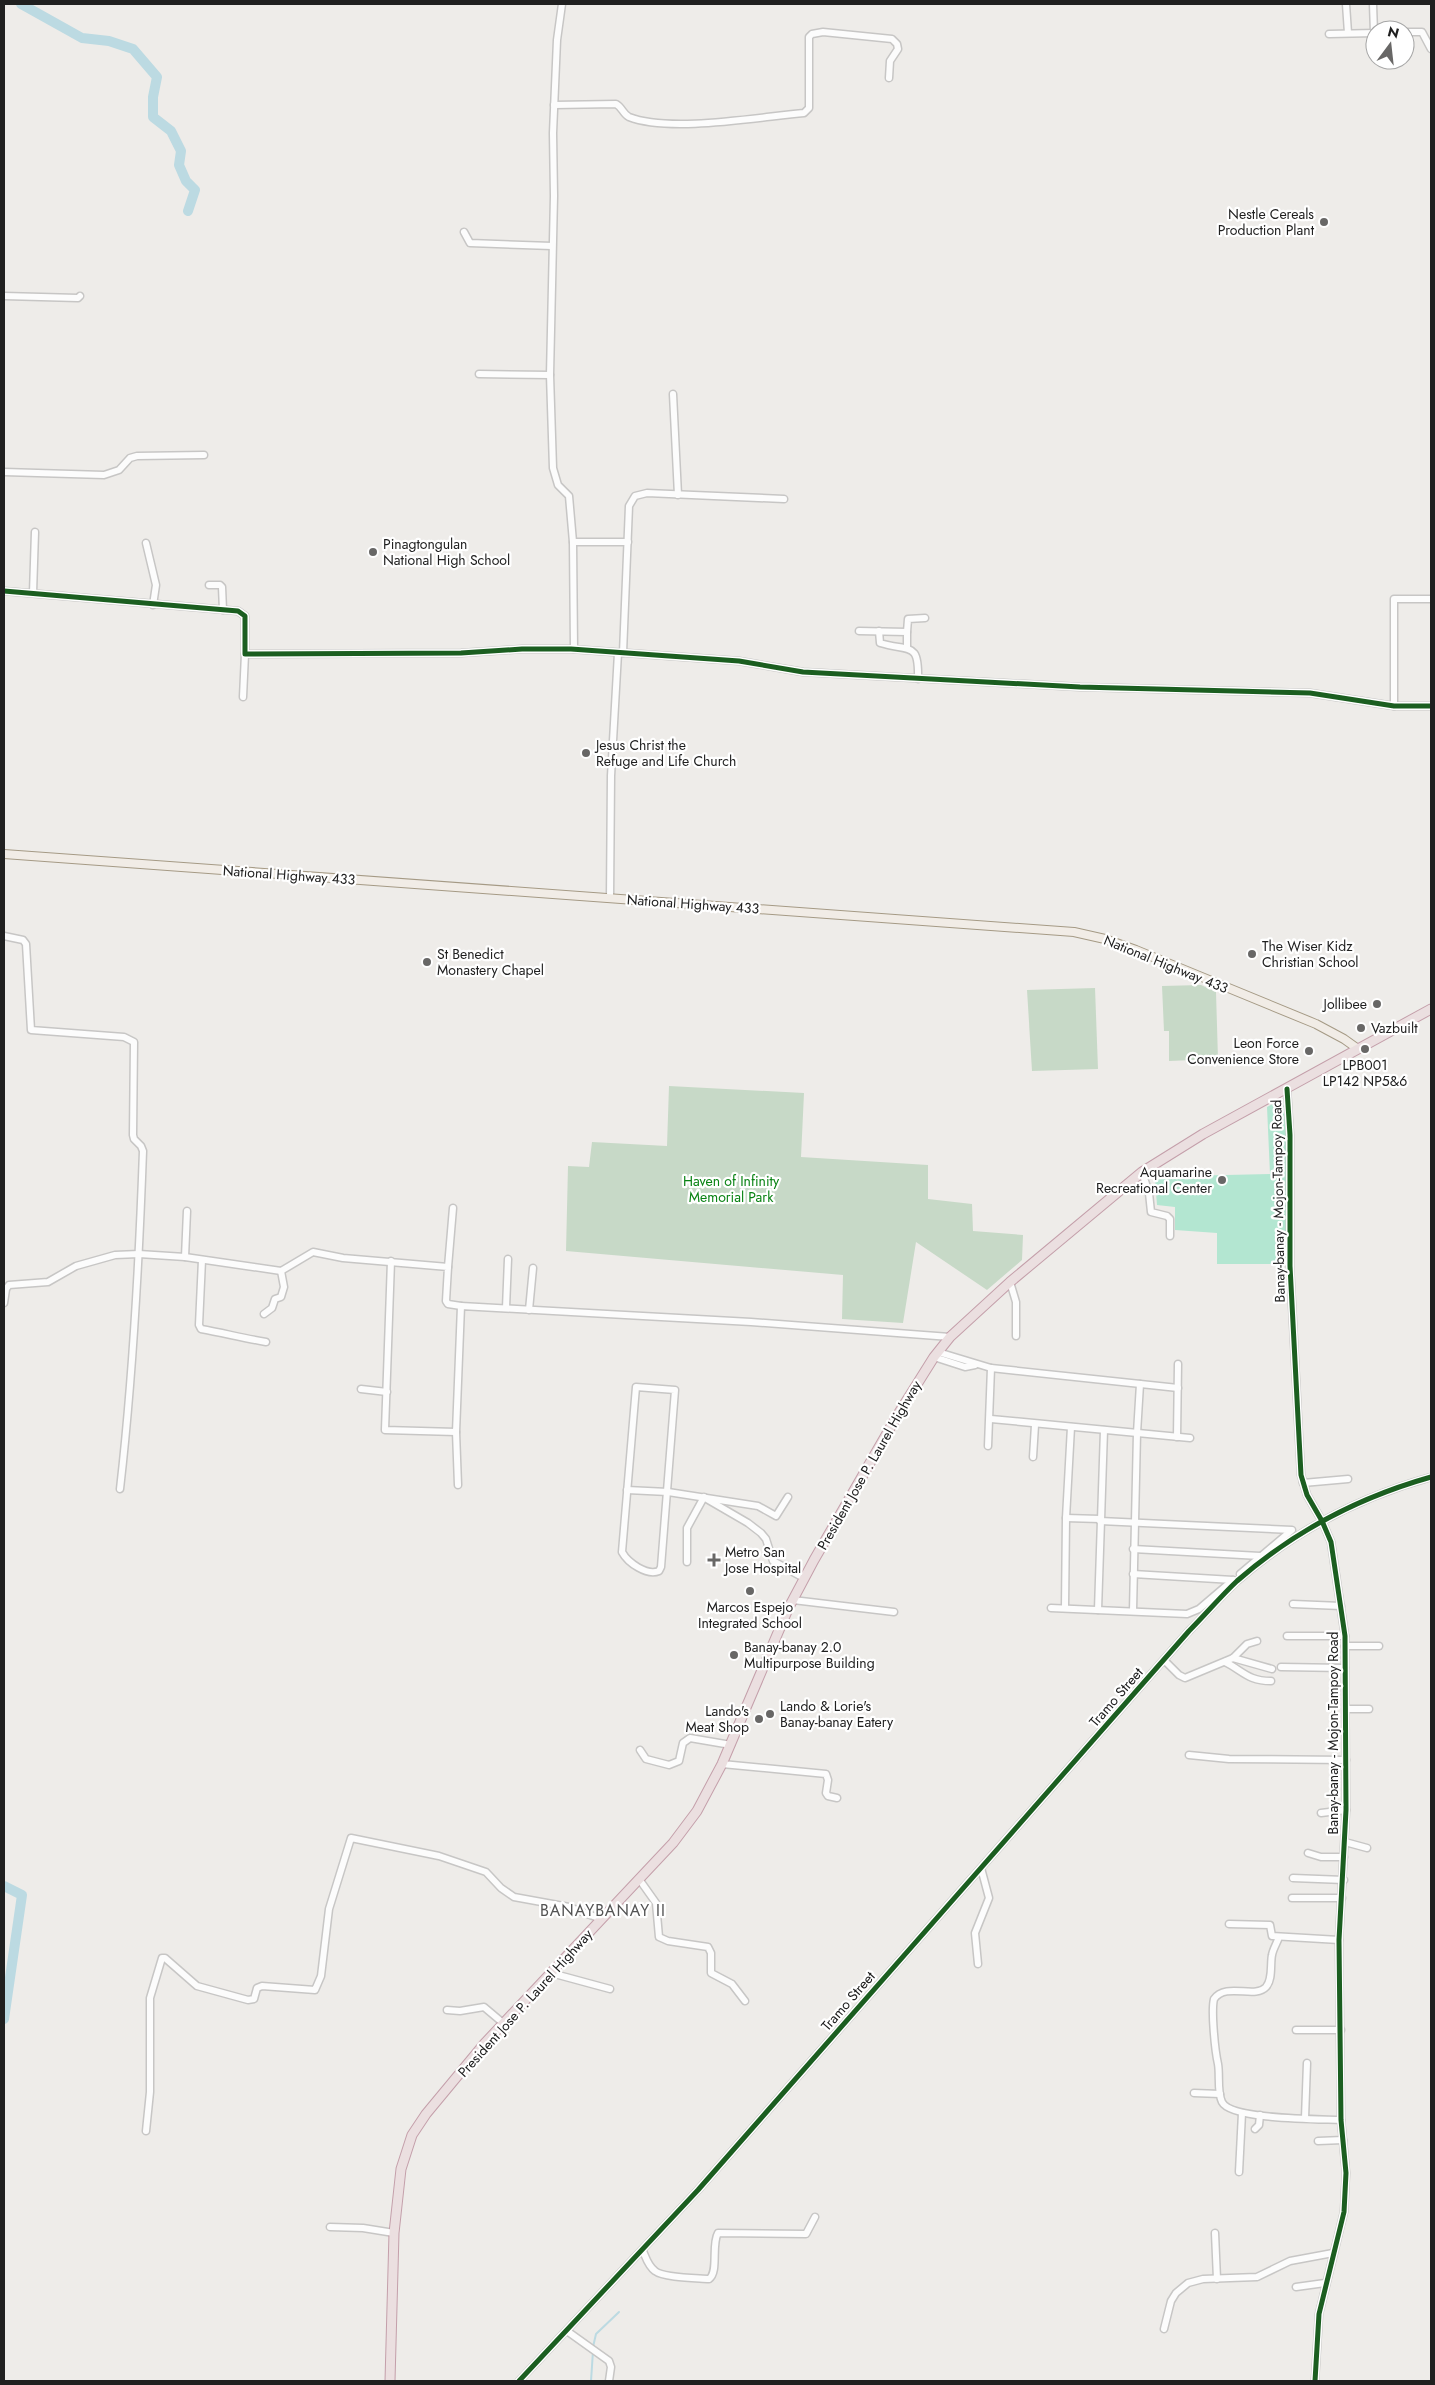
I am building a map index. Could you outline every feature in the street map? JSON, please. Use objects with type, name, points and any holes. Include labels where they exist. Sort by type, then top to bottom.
[{"type":"highway","name":"President Jose P. Laurel Highway","points":[[390,2381],[394,2233],[401,2170],[412,2135],[426,2114],[503,2024],[673,1843],[697,1811],[731,1745],[792,1600],[876,1450],[936,1354],[950,1337],[1010,1282],[1142,1172],[1203,1134],[1431,1010]]},
{"type":"main road","name":"National Highway 433","points":[[4,854],[1074,932],[1105,939],[1136,950],[1316,1024],[1344,1039],[1358,1050]]},
{"type":"street","points":[[562,4],[557,40],[554,105],[550,375],[553,468],[558,485],[569,496],[573,542],[574,650]]},
{"type":"street","points":[[1346,4],[1348,33]]},
{"type":"street","points":[[1372,4],[1373,20]]},
{"type":"street","points":[[554,105],[616,104],[622,108],[626,115],[635,118],[688,124],[804,113],[809,108],[809,37],[812,34],[823,32],[892,39],[897,44],[898,49],[890,61],[889,78]]},
{"type":"street","points":[[1415,32],[1422,32],[1429,40],[1431,49]]},
{"type":"street","points":[[1329,34],[1365,33]]},
{"type":"street","points":[[464,232],[470,243],[552,246]]},
{"type":"street","points":[[4,296],[78,298],[80,296]]},
{"type":"street","points":[[479,374],[550,375]]},
{"type":"street","points":[[673,394],[678,495]]},
{"type":"street","points":[[4,472],[104,475],[116,472],[130,458],[136,456],[204,455]]},
{"type":"street","points":[[610,898],[611,776],[629,506],[635,496],[647,493],[784,499]]},
{"type":"street","points":[[33,593],[35,532]]},
{"type":"street","points":[[573,542],[628,542]]},
{"type":"street","points":[[146,543],[148,561],[156,585],[153,605]]},
{"type":"street","points":[[209,585],[220,584],[222,587],[223,610]]},
{"type":"street","points":[[4,591],[240,612],[244,616],[244,697]]},
{"type":"street","points":[[1394,706],[1394,599],[1431,599]]},
{"type":"street","points":[[907,648],[908,618],[925,618]]},
{"type":"street","points":[[859,631],[907,632]]},
{"type":"street","points":[[879,631],[880,643],[907,648],[915,653],[918,660],[918,679]]},
{"type":"street","points":[[245,654],[313,655],[461,653],[522,649],[574,650],[739,661],[803,672],[1080,687],[1310,693],[1394,706],[1431,706]]},
{"type":"street","points":[[4,936],[23,940],[26,944],[31,1030],[124,1037],[134,1042],[133,1134],[134,1140],[142,1146],[139,1254],[131,1389],[120,1489]]},
{"type":"street","name":"Banay-banay - Mojon-Tampoy Road","points":[[1287,1089],[1290,1135],[1290,1266],[1303,1483],[1307,1495],[1322,1521],[1331,1542],[1345,1636],[1346,1668],[1346,1810],[1344,1880],[1339,1940],[1341,2120],[1346,2197],[1319,2314],[1315,2381]]},
{"type":"street","points":[[1142,1172],[1149,1193],[1151,1212],[1167,1216],[1170,1219],[1170,1236]]},
{"type":"street","points":[[453,1208],[446,1301],[448,1304],[752,1322],[950,1337]]},
{"type":"street","points":[[185,1257],[187,1211]]},
{"type":"street","points":[[4,1303],[6,1289],[9,1285],[48,1282],[76,1266],[116,1255],[139,1254],[185,1257],[281,1271],[313,1252],[343,1258],[448,1266]]},
{"type":"street","points":[[506,1308],[508,1259]]},
{"type":"street","points":[[202,1260],[199,1324],[201,1329],[223,1333],[232,1337],[266,1342]]},
{"type":"street","points":[[391,1262],[385,1430],[456,1432]]},
{"type":"street","points":[[529,1310],[533,1268]]},
{"type":"street","points":[[264,1314],[272,1308],[276,1299],[283,1292],[281,1271]]},
{"type":"street","points":[[1010,1282],[1016,1302],[1016,1336]]},
{"type":"street","points":[[458,1485],[456,1432],[461,1306]]},
{"type":"street","points":[[936,1354],[960,1362],[991,1368],[1178,1388]]},
{"type":"street","points":[[1177,1437],[1178,1364]]},
{"type":"street","points":[[988,1446],[991,1419],[991,1368]]},
{"type":"street","points":[[1133,1611],[1133,1549],[1140,1384]]},
{"type":"street","points":[[636,1388],[675,1390],[668,1492],[661,1567],[659,1571],[653,1573],[645,1571],[623,1554],[627,1490],[636,1388]]},
{"type":"street","points":[[361,1389],[387,1392]]},
{"type":"street","points":[[991,1419],[1190,1438]]},
{"type":"street","points":[[1032,1457],[1035,1424]]},
{"type":"street","points":[[1065,1608],[1066,1518],[1071,1427]]},
{"type":"street","points":[[1098,1610],[1104,1430]]},
{"type":"street","name":"Tramo Street","points":[[519,2381],[643,2250],[1189,1631],[1236,1582],[1280,1548],[1322,1521],[1378,1495],[1431,1477]]},
{"type":"street","points":[[1303,1483],[1348,1479]]},
{"type":"street","points":[[627,1490],[668,1492],[758,1506],[776,1516],[788,1497]]},
{"type":"street","points":[[704,1497],[755,1528],[766,1539],[774,1561],[804,1578]]},
{"type":"street","points":[[687,1562],[688,1528],[704,1497]]},
{"type":"street","points":[[1051,1608],[1188,1614],[1199,1609],[1292,1530],[1066,1518]]},
{"type":"street","points":[[1133,1549],[1260,1556]]},
{"type":"street","points":[[1133,1574],[1233,1580]]},
{"type":"street","points":[[792,1600],[894,1612]]},
{"type":"street","points":[[1293,1604],[1341,1606]]},
{"type":"street","points":[[1286,1636],[1345,1636]]},
{"type":"street","points":[[1164,1660],[1185,1678],[1233,1658],[1247,1644],[1257,1641]]},
{"type":"street","points":[[1345,1646],[1379,1646]]},
{"type":"street","points":[[1233,1658],[1272,1670]]},
{"type":"street","points":[[1225,1662],[1248,1678],[1271,1681]]},
{"type":"street","points":[[1281,1667],[1346,1668]]},
{"type":"street","points":[[1346,1709],[1369,1709]]},
{"type":"street","points":[[640,1750],[646,1759],[669,1765],[679,1761],[683,1743],[690,1738],[731,1745]]},
{"type":"street","points":[[1189,1754],[1229,1759],[1346,1760]]},
{"type":"street","points":[[722,1764],[826,1774],[828,1780],[826,1792],[828,1796],[837,1798]]},
{"type":"street","points":[[1322,1813],[1346,1810]]},
{"type":"street","points":[[146,2131],[150,2092],[150,1998],[162,1958],[165,1958],[197,1986],[248,2000],[254,1999],[257,1988],[262,1986],[314,1990],[321,1976],[329,1909],[351,1838],[439,1856],[486,1872],[505,1891],[514,1897],[569,1907],[601,1919]]},
{"type":"street","points":[[1345,1842],[1367,1848]]},
{"type":"street","points":[[1308,1853],[1321,1857],[1344,1857]]},
{"type":"street","points":[[978,1964],[974,1934],[988,1898],[981,1868]]},
{"type":"street","points":[[639,1878],[656,1903],[660,1937],[668,1941],[708,1947],[711,1953],[711,1973],[732,1984],[745,2001]]},
{"type":"street","points":[[1293,1878],[1344,1880]]},
{"type":"street","points":[[1292,1898],[1342,1898]]},
{"type":"street","points":[[1229,1924],[1270,1925],[1271,1935],[1279,1937],[1339,1940]]},
{"type":"street","points":[[1279,1937],[1272,1954],[1270,1977],[1266,1987],[1259,1991],[1223,1992],[1214,1999],[1214,2043],[1220,2094],[1224,2105],[1242,2113],[1341,2120]]},
{"type":"street","points":[[551,1972],[610,1989]]},
{"type":"street","points":[[447,2010],[460,2011],[484,2007],[490,2010],[503,2024]]},
{"type":"street","points":[[1296,2030],[1341,2030]]},
{"type":"street","points":[[1306,2118],[1307,2063]]},
{"type":"street","points":[[1194,2093],[1220,2094]]},
{"type":"street","points":[[1239,2172],[1242,2113]]},
{"type":"street","points":[[1255,2129],[1259,2125],[1260,2115]]},
{"type":"street","points":[[1318,2141],[1343,2140]]},
{"type":"street","points":[[643,2250],[648,2264],[655,2272],[663,2275],[709,2279],[714,2274],[715,2239],[718,2233],[806,2234],[815,2217]]},
{"type":"street","points":[[330,2227],[363,2228],[394,2233]]},
{"type":"street","points":[[1215,2233],[1217,2279]]},
{"type":"street","points":[[1164,2329],[1171,2301],[1176,2293],[1194,2281],[1257,2277],[1290,2261],[1333,2253]]},
{"type":"street","points":[[1296,2287],[1325,2283]]},
{"type":"street","points":[[568,2331],[609,2362],[611,2367],[609,2381]]},
{"type":"green space","points":[[1201,985],[1216,992],[1218,1059],[1169,1061],[1169,1031],[1164,1031],[1162,986]]},
{"type":"green space","points":[[1095,988],[1098,1069],[1032,1071],[1027,990]]},
{"type":"green space","name":"Haven of Infinity Memorial Park","points":[[669,1086],[804,1093],[801,1157],[928,1165],[928,1199],[972,1204],[973,1231],[1023,1235],[1022,1260],[987,1290],[916,1242],[903,1323],[842,1319],[843,1275],[566,1251],[568,1166],[589,1167],[592,1142],[667,1146]]},
{"type":"green space","name":"Aquamarine Recreational Center","points":[[1286,1097],[1289,1264],[1217,1264],[1217,1233],[1175,1230],[1175,1207],[1157,1205],[1155,1180],[1182,1176],[1270,1174],[1267,1107]]},
{"type":"waterway","points":[[21,4],[82,38],[109,41],[133,49],[157,77],[153,97],[153,117],[171,131],[181,151],[179,165],[186,181],[195,190],[188,211]]},
{"type":"waterway","points":[[4,1886],[22,1895],[4,2019]]},
{"type":"waterway","points":[[593,2347],[596,2334],[619,2312]]},
{"type":"waterway","points":[[591,2381],[593,2351]]},
{"type":"cycle path","points":[[4,591],[238,611],[245,616],[245,654],[461,653],[522,649],[571,649],[739,661],[803,672],[1080,687],[1310,693],[1394,706],[1431,706]]},
{"type":"cycle path","points":[[1287,1089],[1290,1135],[1290,1266],[1301,1475],[1307,1495],[1322,1521],[1331,1542],[1345,1636],[1346,1810],[1339,1940],[1341,2120],[1346,2173],[1344,2212],[1319,2314],[1315,2381]]},
{"type":"cycle path","points":[[519,2381],[698,2190],[1189,1631],[1237,1581],[1281,1547],[1328,1518],[1379,1495],[1431,1477]]},
{"type":"place","name":"Nestle Cereals Production Plant","points":[[1324,222]]},
{"type":"place","name":"Pinagtongulan National High School","points":[[373,552]]},
{"type":"place","name":"Jesus Christ the Refuge and Life Church","points":[[586,753]]},
{"type":"place","name":"The Wiser Kidz Christian School","points":[[1252,954]]},
{"type":"place","name":"St Benedict Monastery Chapel","points":[[427,962]]},
{"type":"place","name":"Jollibee","points":[[1377,1004]]},
{"type":"place","name":"Vazbuilt","points":[[1361,1028]]},
{"type":"place","name":"LPB001 LP142 NP5&6","points":[[1365,1049]]},
{"type":"place","name":"Leon Force Convenience Store","points":[[1309,1051]]},
{"type":"place","name":"Aquamarine Recreational Center","points":[[1222,1180]]},
{"type":"place","name":"Metro San Jose Hospital","points":[[714,1560]]},
{"type":"place","name":"Marcos Espejo Integrated School","points":[[750,1591]]},
{"type":"place","name":"Banay-banay 2.0 Multipurpose Building","points":[[734,1655]]},
{"type":"place","name":"Lando & Lorie's Banay-banay Eatery","points":[[770,1714]]},
{"type":"place","name":"Lando's Meat Shop","points":[[759,1719]]},
{"type":"district","name":"BANAYBANAY II","points":[[603,1910]]}]
